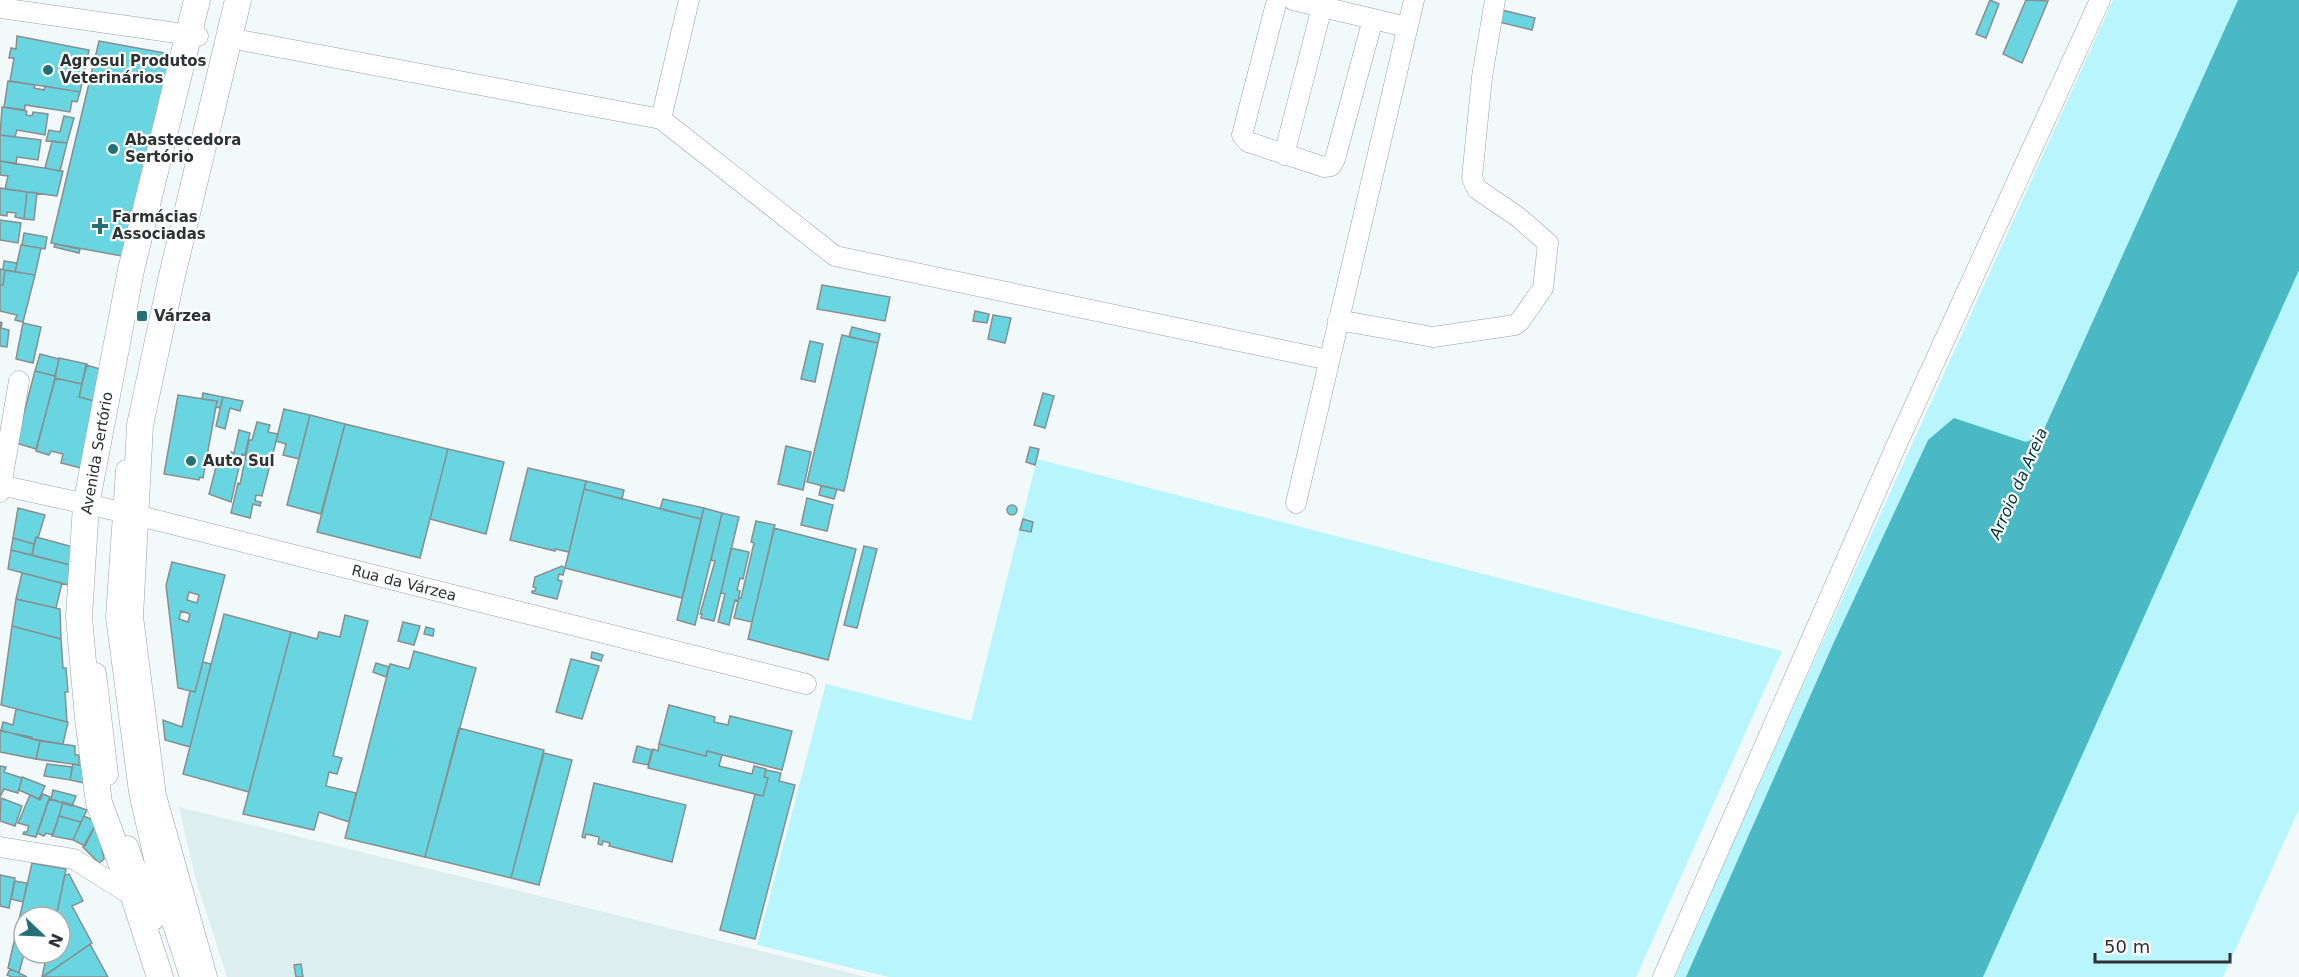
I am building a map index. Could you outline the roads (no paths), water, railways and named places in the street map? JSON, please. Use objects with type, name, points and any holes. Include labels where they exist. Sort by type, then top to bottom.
[{"type":"main road","name":"Avenida Sertório","points":[[160,977],[134,897],[99,803],[88,718],[79,617],[90,506],[131,270],[194,35],[197,0]]},
{"type":"main road","points":[[204,977],[153,796],[130,617],[129,514],[140,425],[171,280],[238,0]]},
{"type":"street","points":[[0,8],[194,35],[207,0]]},
{"type":"street","points":[[190,977],[160,885],[139,792],[116,617],[129,514],[130,423],[161,278],[228,0]]},
{"type":"street","points":[[661,119],[689,0]]},
{"type":"street","points":[[1277,0],[1242,135],[1248,142],[1324,168],[1333,163],[1373,19]]},
{"type":"street","points":[[1293,0],[1407,27]]},
{"type":"street","points":[[1296,503],[1414,0]]},
{"type":"street","points":[[1338,320],[1433,337],[1515,325],[1543,288],[1548,243],[1518,217],[1477,189],[1472,178],[1482,77],[1495,0]]},
{"type":"street","points":[[1663,977],[1897,444],[2100,0]]},
{"type":"street","points":[[1284,155],[1322,7]]},
{"type":"street","points":[[229,38],[661,119],[835,256],[1329,360]]},
{"type":"street","points":[[0,488],[19,381]]},
{"type":"street","name":"Rua da Várzea","points":[[0,488],[129,514],[806,684]]},
{"type":"street","points":[[90,506],[90,618],[111,799],[145,891],[172,977]]},
{"type":"street","points":[[0,847],[74,859],[134,897]]},
{"type":"water","name":"Arroio da Areia","points":[[2238,0],[2299,0],[2299,270],[1983,977],[1686,977],[1834,642],[1928,440],[1954,418],[2026,442],[2041,436]]},
{"type":"place","name":"Agrosul Produtos Veterinários","points":[[48,70]]},
{"type":"place","name":"Abastecedora Sertório","points":[[113,149]]},
{"type":"place","name":"Farmácias Associadas","points":[[100,226]]},
{"type":"place","name":"Várzea","points":[[142,316]]},
{"type":"place","name":"Auto Sul","points":[[191,461]]}]
